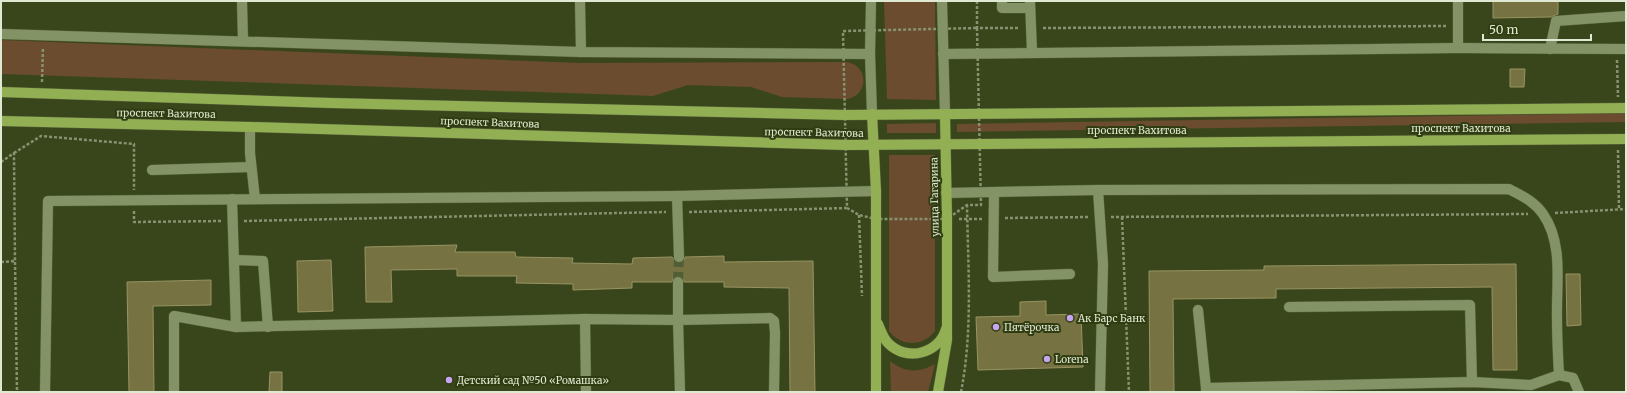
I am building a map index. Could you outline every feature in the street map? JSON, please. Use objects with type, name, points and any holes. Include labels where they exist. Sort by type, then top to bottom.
[{"type":"main road","name":"проспект Вахитова","points":[[1,92],[331,103],[829,114],[1626,108]]},
{"type":"main road","points":[[872,114],[876,191],[876,392]]},
{"type":"main road","name":"улица Гагарина","points":[[938,392],[947,340],[948,315],[945,114]]},
{"type":"main road","name":"проспект Вахитова","points":[[1,121],[846,145],[1626,139]]},
{"type":"main road","points":[[875,317],[888,344],[900,351],[913,354],[927,351],[938,343],[945,332],[948,315]]},
{"type":"street","points":[[242,1],[242,41]]},
{"type":"street","points":[[580,1],[581,52]]},
{"type":"street","points":[[871,1],[870,54],[872,114]]},
{"type":"street","name":"улица Гагарина","points":[[942,1],[945,114]]},
{"type":"street","points":[[1002,1],[1002,8],[1030,4],[1032,52]]},
{"type":"street","points":[[1458,1],[1458,48]]},
{"type":"street","points":[[1550,49],[1556,21],[1626,16]]},
{"type":"street","points":[[1,34],[581,52],[870,54]]},
{"type":"street","points":[[943,54],[1458,48],[1626,49]]},
{"type":"street","points":[[250,127],[250,153],[255,199]]},
{"type":"street","points":[[152,170],[252,168]]},
{"type":"street","points":[[946,193],[1098,190],[1509,189],[1530,199],[1543,214],[1552,231],[1557,255],[1559,375]]},
{"type":"street","points":[[1098,190],[1103,264],[1100,392]]},
{"type":"street","points":[[45,392],[48,201],[677,196],[876,191]]},
{"type":"street","points":[[994,193],[993,277],[1070,274]]},
{"type":"street","points":[[677,196],[679,257]]},
{"type":"street","points":[[232,199],[236,327]]},
{"type":"street","points":[[235,260],[263,261],[268,327]]},
{"type":"street","points":[[678,282],[680,392]]},
{"type":"street","points":[[1289,307],[1470,305],[1472,382]]},
{"type":"street","points":[[1198,310],[1206,390],[1472,382],[1531,385],[1559,375],[1573,378],[1579,392]]},
{"type":"street","points":[[174,392],[174,316],[236,327],[585,319],[678,320],[770,318],[774,321],[775,333],[774,392]]},
{"type":"street","points":[[585,319],[586,392]]},
{"type":"path","points":[[976,1],[977,28],[1458,26]]},
{"type":"path","points":[[1,162],[14,153],[18,392]]},
{"type":"path","points":[[961,392],[967,357],[967,205]]},
{"type":"path","points":[[947,219],[1543,214],[1626,209]]},
{"type":"path","points":[[1122,217],[1129,392]]},
{"type":"path","points":[[1,262],[15,261]]},
{"type":"shaded area","points":[[884,1],[935,1],[936,100],[887,99]]},
{"type":"shaded area","points":[[1,40],[580,63],[847,62],[859,69],[864,80],[859,92],[847,99],[782,97],[751,87],[688,85],[653,96],[1,74]]},
{"type":"shaded area","points":[[1626,113],[1626,122],[957,132],[957,124]]},
{"type":"shaded area","points":[[936,123],[936,133],[887,133],[887,124]]},
{"type":"shaded area","points":[[889,155],[935,155],[935,331],[924,340],[912,343],[900,340],[889,331]]},
{"type":"shaded area","points":[[890,361],[907,370],[923,369],[935,364],[928,392],[891,392]]},
{"type":"building","points":[[1493,1],[1558,1],[1558,14],[1551,17],[1493,18]]},
{"type":"building","points":[[1510,69],[1525,69],[1524,87],[1510,87]]},
{"type":"building","points":[[457,245],[455,252],[515,252],[516,257],[573,258],[572,263],[632,264],[633,258],[672,257],[676,262],[680,263],[685,257],[724,256],[724,262],[813,261],[815,392],[790,392],[789,288],[724,287],[724,282],[684,282],[682,277],[678,276],[673,278],[672,282],[632,282],[632,288],[573,290],[573,284],[516,283],[517,276],[457,276],[457,269],[391,270],[392,302],[366,302],[365,247]]},
{"type":"building","points":[[331,260],[333,311],[298,312],[297,261]]},
{"type":"building","points":[[1516,264],[1517,370],[1493,370],[1492,287],[1276,289],[1276,298],[1173,299],[1174,392],[1150,392],[1149,271],[1264,270],[1264,266]]},
{"type":"building","points":[[1566,274],[1580,274],[1581,325],[1567,326]]},
{"type":"building","points":[[211,280],[211,305],[153,306],[154,392],[129,392],[127,282]]},
{"type":"building","points":[[1046,301],[1046,315],[1081,314],[1083,367],[978,370],[976,317],[1020,316],[1020,302]]},
{"type":"building","points":[[270,372],[282,372],[282,392],[269,392]]},
{"type":"tunnel","points":[[678,282],[679,257]]},
{"type":"place","name":"Ак Барс Банк","points":[[1070,318]]},
{"type":"place","name":"Пятёрочка","points":[[996,327]]},
{"type":"place","name":"Lorena","points":[[1047,359]]},
{"type":"place","name":"Детский сад №50 «Ромашка»","points":[[449,380]]}]
